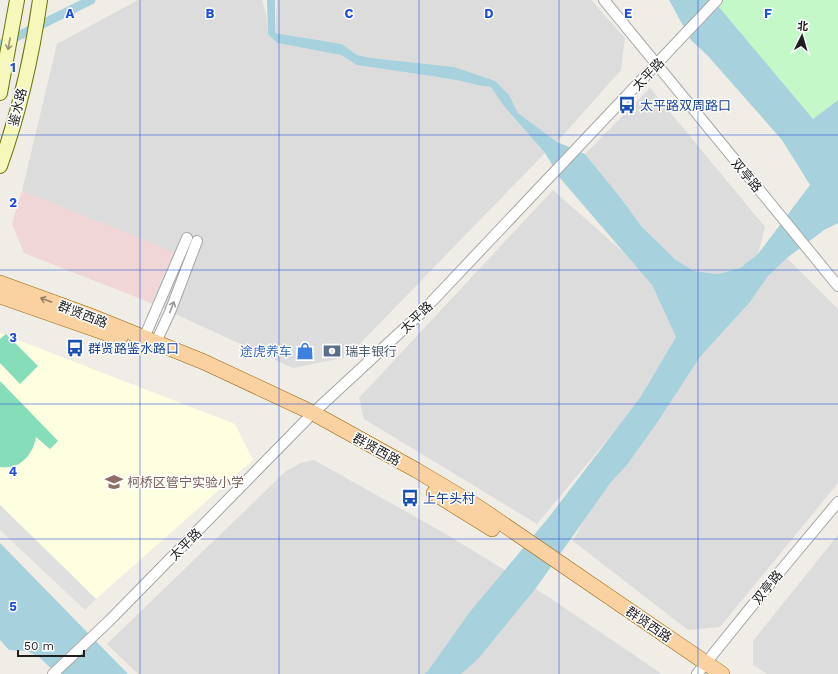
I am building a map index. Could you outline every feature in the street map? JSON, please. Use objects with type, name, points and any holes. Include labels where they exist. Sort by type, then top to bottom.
[{"type":"main road","name":"群贤西路","points":[[0,283],[88,315],[204,362],[416,470],[478,507],[523,544],[702,670],[722,674]]},
{"type":"main road","name":"群贤西路","points":[[0,296],[132,342],[310,417]]},
{"type":"street","name":"鉴水路","points":[[0,94],[17,0]]},
{"type":"street","name":"鉴水路","points":[[0,166],[9,141],[30,58],[40,0]]},
{"type":"street","name":"双亭路","points":[[604,0],[838,286]]},
{"type":"street","name":"太平路","points":[[53,674],[109,621],[310,417],[421,313],[717,0]]},
{"type":"street","points":[[150,340],[187,238]]},
{"type":"street","points":[[150,340],[170,312],[197,241]]},
{"type":"street","name":"双亭路","points":[[702,670],[772,581],[838,502]]},
{"type":"shaded area","points":[[138,0],[262,0],[266,14],[268,34],[277,43],[341,55],[358,65],[491,87],[503,105],[545,153],[347,357],[293,368],[151,303],[173,252],[22,191],[57,44]]},
{"type":"shaded area","points":[[277,0],[591,0],[625,38],[621,70],[557,142],[518,113],[509,95],[454,67],[372,58],[357,55],[342,44],[275,33]]},
{"type":"shaded area","points":[[650,88],[765,227],[758,254],[740,268],[718,274],[694,271],[676,260],[642,227],[585,154]]},
{"type":"shaded area","points":[[553,190],[624,253],[652,285],[676,337],[641,396],[617,428],[537,524],[364,419],[359,398]]},
{"type":"shaded area","points":[[22,191],[174,252],[151,303],[24,253],[12,224]]},
{"type":"shaded area","points":[[787,258],[838,309],[838,483],[720,627],[688,630],[573,541],[585,518],[611,482],[627,465],[659,420],[700,357],[750,302],[768,276]]},
{"type":"shaded area","name":"柯桥区管宁实验小学","points":[[0,333],[235,424],[253,460],[96,599],[0,505]]},
{"type":"shaded area","points":[[314,460],[444,533],[547,596],[660,674],[138,674],[107,644],[286,471],[301,463]]},
{"type":"shaded area","points":[[0,505],[96,599],[85,610],[0,530]]},
{"type":"shaded area","points":[[838,535],[838,674],[767,674],[753,665],[753,641]]},
{"type":"green space","points":[[724,0],[838,0],[838,100],[813,119],[718,7]]},
{"type":"green space","points":[[6,334],[38,366],[20,384],[0,363],[0,339]]},
{"type":"green space","points":[[0,381],[58,441],[50,449],[36,437],[29,455],[19,464],[7,467],[0,467]]},
{"type":"water","points":[[267,0],[275,0],[275,33],[342,44],[357,55],[372,58],[454,67],[495,81],[509,95],[518,113],[557,142],[585,154],[642,227],[676,260],[694,271],[718,274],[740,268],[758,254],[810,185],[782,140],[708,56],[691,40],[669,0],[713,0],[813,119],[838,100],[838,223],[824,230],[787,258],[768,276],[750,302],[700,357],[659,420],[627,465],[611,482],[536,588],[478,659],[461,674],[424,674],[428,671],[469,613],[549,517],[641,396],[676,337],[652,285],[560,178],[545,153],[503,105],[491,87],[357,65],[341,55],[277,43],[268,34]]},
{"type":"water","points":[[0,543],[128,674],[57,674],[39,657],[27,651],[9,650],[0,640]]},
{"type":"waterway","points":[[0,45],[91,0]]},
{"type":"place","name":"太平路双周路口","points":[[627,105]]},
{"type":"place","name":"群贤路鉴水路口","points":[[75,348]]},
{"type":"place","name":"途虎养车","points":[[305,351]]},
{"type":"place","name":"瑞丰银行","points":[[332,351]]},
{"type":"place","name":"柯桥区管宁实验小学","points":[[114,482]]},
{"type":"place","name":"上午头村","points":[[410,498]]}]
